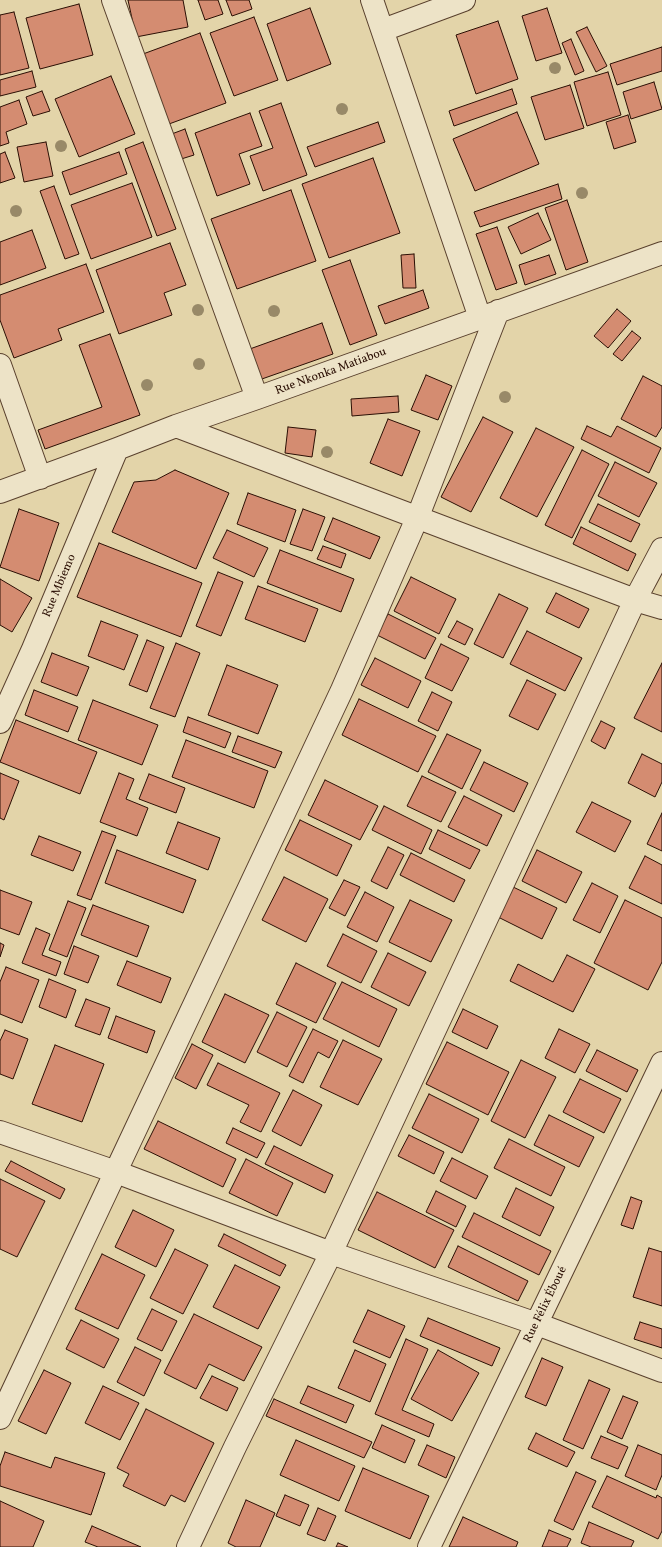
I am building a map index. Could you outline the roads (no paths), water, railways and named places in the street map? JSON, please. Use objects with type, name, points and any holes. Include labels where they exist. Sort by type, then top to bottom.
[{"type":"street","points":[[113,0],[257,398]]},
{"type":"street","points":[[0,1418],[241,902],[342,690],[418,516],[489,315],[372,0]]},
{"type":"street","points":[[383,30],[464,0]]},
{"type":"street","name":"Rue Nkonka Matiabou","points":[[0,492],[176,426],[662,253]]},
{"type":"street","points":[[0,365],[40,478]]},
{"type":"street","points":[[176,426],[418,516],[636,600],[662,608]]},
{"type":"street","name":"Rue Mbiemo","points":[[0,722],[33,649],[117,449]]},
{"type":"street","points":[[188,1547],[235,1447],[331,1253],[636,600],[662,549]]},
{"type":"street","name":"Rue Félix Éboué","points":[[429,1547],[662,1063]]},
{"type":"street","points":[[0,1132],[116,1172],[331,1253],[537,1324],[662,1371]]}]
